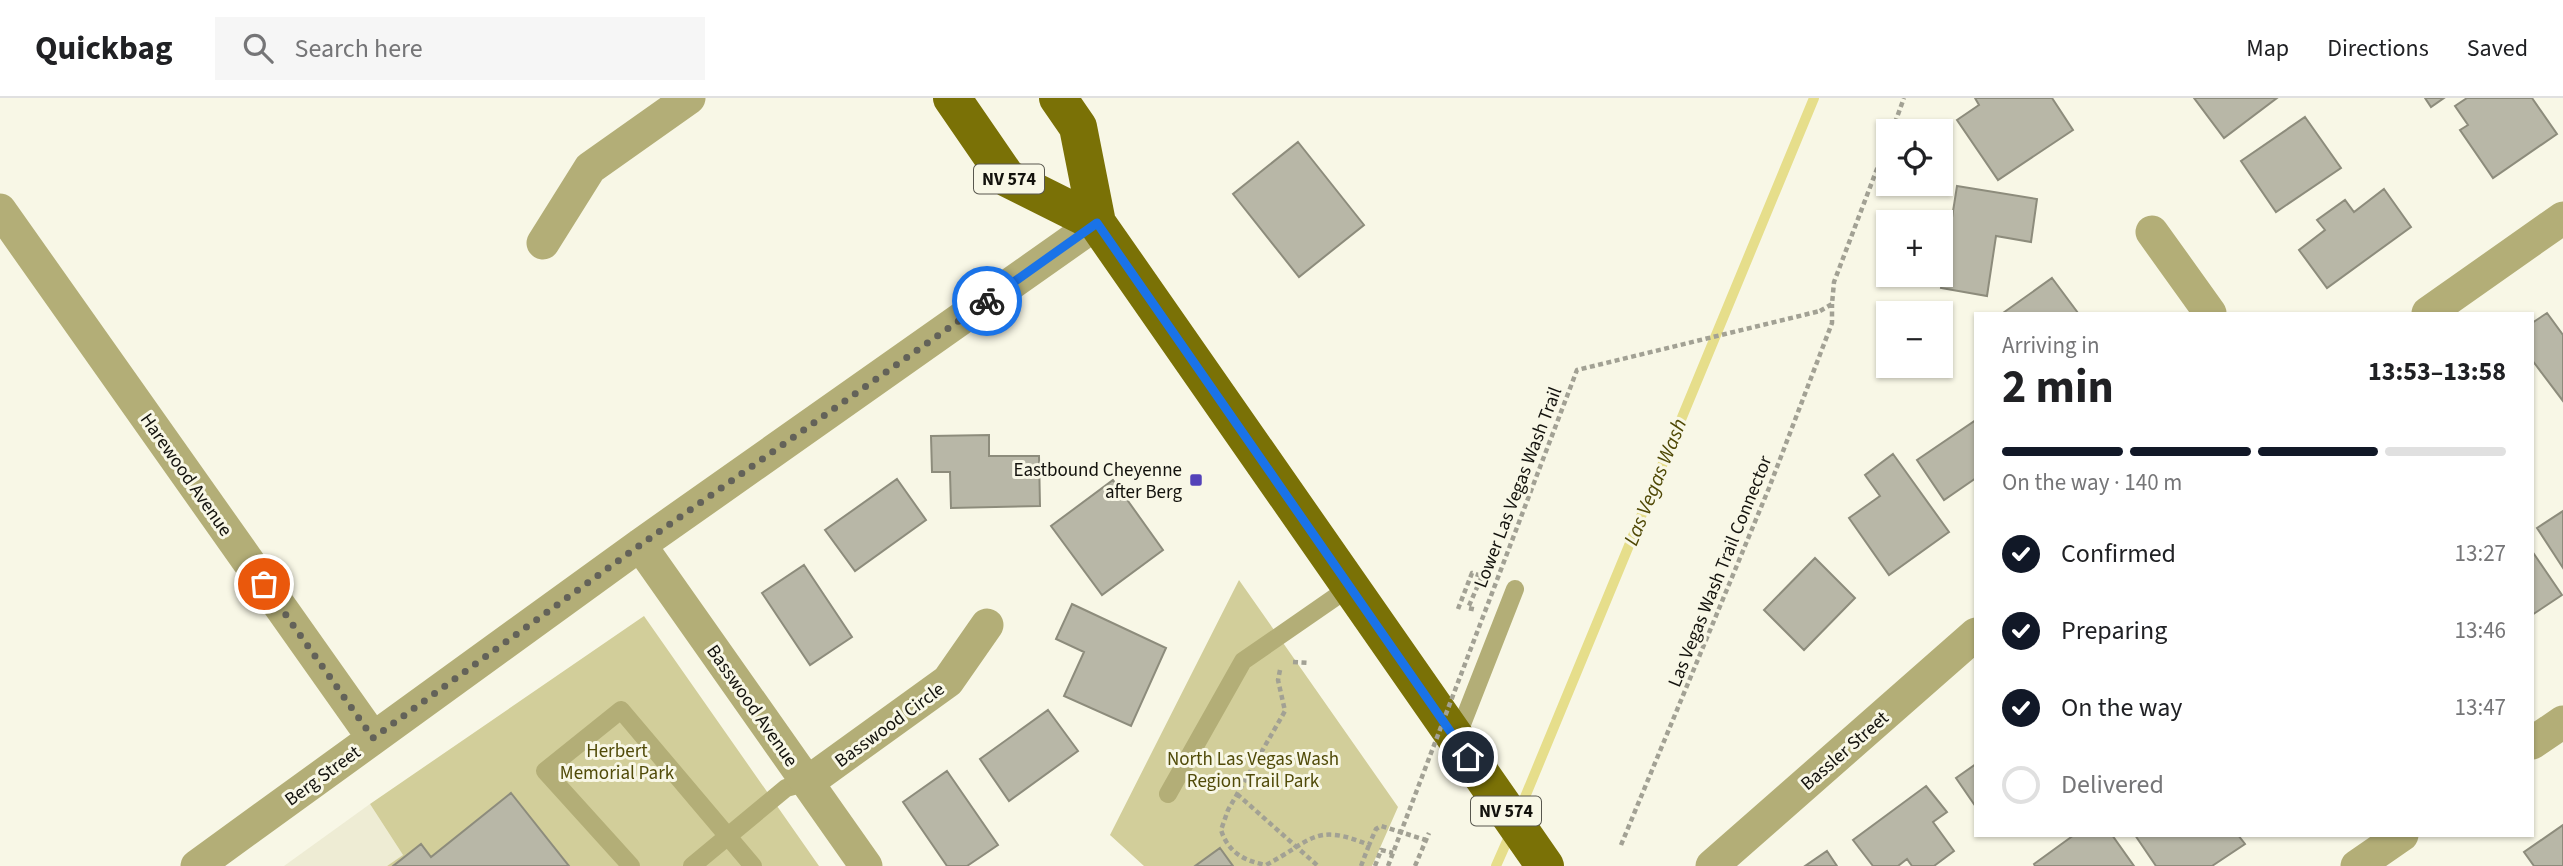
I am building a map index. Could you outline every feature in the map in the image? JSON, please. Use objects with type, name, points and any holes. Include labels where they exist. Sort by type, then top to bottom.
[{"type":"main road","name":"NV 574","points":[[952,98],[1007,178],[1097,223]]},
{"type":"main road","name":"NV 574","points":[[1058,98],[1078,127],[1097,223],[1545,866]]},
{"type":"street","points":[[543,243],[590,168],[689,98]]},
{"type":"street","name":"Harewood Avenue","points":[[0,210],[373,738]]},
{"type":"street","points":[[2429,312],[2563,218]]},
{"type":"street","name":"Berg Street","points":[[197,866],[640,545],[1097,223]]},
{"type":"street","points":[[2152,232],[2209,312]]},
{"type":"street","name":"Basswood Avenue","points":[[640,545],[866,866]]},
{"type":"street","name":"Basswood Circle","points":[[807,782],[948,681],[988,625]]},
{"type":"street","name":"Bassler Street","points":[[1712,866],[1974,636]]},
{"type":"street","points":[[2534,742],[2563,722]]},
{"type":"street","points":[[2357,866],[2399,837]]},
{"type":"lane","points":[[1168,794],[1243,661],[1350,587]]},
{"type":"lane","points":[[1462,749],[1515,589]]},
{"type":"lane","points":[[631,866],[545,771],[621,710],[753,866]]},
{"type":"lane","points":[[692,866],[786,789],[807,782]]},
{"type":"path","points":[[1897,119],[1905,98]]},
{"type":"path","points":[[1832,304],[1834,282],[1876,172]]},
{"type":"path","name":"Lower Las Vegas Wash Trail","points":[[1388,866],[1577,370],[1821,311],[1832,304]]},
{"type":"path","name":"Las Vegas Wash Trail Connector","points":[[1621,845],[1769,488],[1832,323],[1832,304]]},
{"type":"path","points":[[1458,609],[1472,573],[1482,576],[1468,608]]},
{"type":"path","points":[[1309,663],[1295,660],[1280,669],[1278,680],[1285,711],[1228,810],[1221,830],[1230,848],[1248,861],[1266,865],[1320,834],[1337,833],[1369,845]]},
{"type":"path","points":[[1237,794],[1318,866]]},
{"type":"path","points":[[1361,866],[1376,829],[1381,826],[1426,840]]},
{"type":"path","points":[[1415,866],[1429,833]]},
{"type":"path","points":[[1375,866],[1381,849],[1393,853]]},
{"type":"shaded area","points":[[370,804],[403,855],[387,866],[284,866]]},
{"type":"green space","name":"North Las Vegas Wash Region Trail Park","points":[[1239,580],[1398,807],[1372,866],[1144,866],[1110,835]]},
{"type":"green space","name":"Herbert Memorial Park","points":[[644,616],[819,866],[387,866],[403,855],[370,804]]},
{"type":"building","points":[[1975,98],[2052,98],[2073,130],[1998,180],[1957,120],[1979,105]]},
{"type":"building","points":[[2194,98],[2277,98],[2224,138]]},
{"type":"building","points":[[2425,98],[2444,98],[2431,107]]},
{"type":"building","points":[[2467,98],[2532,98],[2557,134],[2493,178],[2460,130],[2468,125],[2455,106]]},
{"type":"building","points":[[2305,117],[2341,168],[2276,212],[2241,161]]},
{"type":"building","points":[[1298,142],[1364,225],[1299,277],[1233,194]]},
{"type":"building","points":[[1957,186],[2037,199],[2031,242],[1996,236],[1987,296],[1941,288],[1953,287],[1953,212]]},
{"type":"building","points":[[2384,189],[2411,227],[2327,288],[2299,250],[2325,230],[2317,220],[2345,200],[2354,212]]},
{"type":"building","points":[[2052,278],[2077,312],[2004,312]]},
{"type":"building","points":[[2547,313],[2563,335],[2563,401],[2534,363],[2534,322]]},
{"type":"building","points":[[1974,421],[1974,479],[1944,500],[1917,460]]},
{"type":"building","points":[[989,435],[989,456],[1039,456],[1040,506],[951,508],[950,472],[932,472],[931,436]]},
{"type":"building","points":[[1893,454],[1949,532],[1889,575],[1849,518],[1880,496],[1865,475]]},
{"type":"building","points":[[897,479],[926,520],[855,571],[825,530]]},
{"type":"building","points":[[1113,480],[1163,550],[1102,595],[1051,526]]},
{"type":"building","points":[[2563,511],[2563,568],[2537,528]]},
{"type":"building","points":[[2534,554],[2562,595],[2534,614]]},
{"type":"building","points":[[1815,558],[1855,598],[1804,650],[1764,610]]},
{"type":"building","points":[[804,565],[852,637],[810,665],[762,593]]},
{"type":"building","points":[[1072,604],[1166,648],[1131,726],[1064,696],[1084,652],[1056,639]]},
{"type":"building","points":[[1048,710],[1078,751],[1009,801],[980,759]]},
{"type":"building","points":[[1974,765],[1974,804],[1956,778]]},
{"type":"building","points":[[947,771],[998,845],[967,866],[947,866],[903,802]]},
{"type":"building","points":[[1926,786],[1947,812],[1933,822],[1954,851],[1934,866],[1912,866],[1907,859],[1898,866],[1873,866],[1853,840]]},
{"type":"building","points":[[511,793],[569,866],[393,866],[421,844],[431,857]]},
{"type":"building","points":[[2563,825],[2563,866],[2534,866],[2524,852]]},
{"type":"building","points":[[2071,837],[2113,837],[2134,866],[2035,866],[2034,864]]},
{"type":"building","points":[[2136,837],[2240,837],[2245,844],[2212,866],[2156,866]]},
{"type":"building","points":[[1220,848],[1233,866],[1195,866]]},
{"type":"building","points":[[1827,851],[1837,866],[1805,866]]},
{"type":"waterway","name":"Las Vegas Wash","points":[[1518,814],[1814,98]]},
{"type":"waterway","name":"Las Vegas Wash","points":[[1496,866],[1511,832]]},
{"type":"way so far","points":[[264,584],[373,738],[640,545],[987,301]]},
{"type":"place","name":"Eastbound Cheyenne after Berg","points":[[1196,480]]},
{"type":"route","points":[[987,301],[1097,223],[1468,757]]}]
